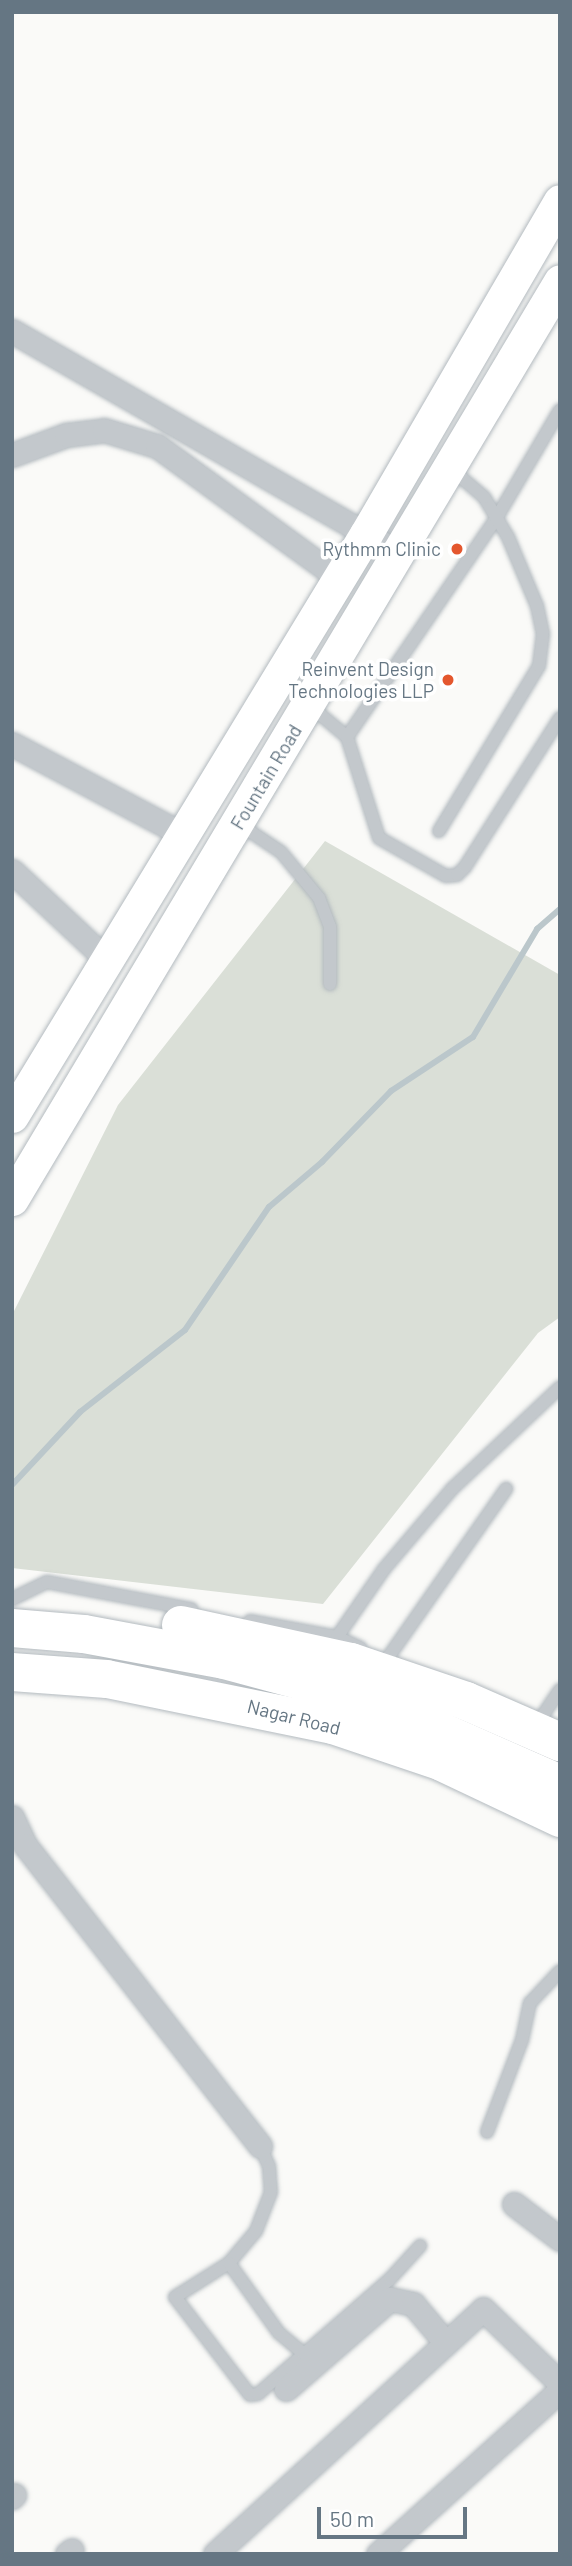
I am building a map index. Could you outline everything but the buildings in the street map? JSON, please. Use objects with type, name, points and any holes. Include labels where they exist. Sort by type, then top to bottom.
[{"type":"highway","points":[[12,1606],[115,1614],[238,1635],[351,1662],[543,1724]]},
{"type":"highway","points":[[12,1628],[85,1634],[225,1660],[321,1686],[397,1712],[560,1784]]},
{"type":"highway","name":"Nagar Road","points":[[12,1672],[107,1679],[333,1725],[442,1762],[560,1818]]},
{"type":"street","points":[[12,1116],[366,534],[560,201]]},
{"type":"street","name":"Fountain Road","points":[[12,1199],[560,281]]},
{"type":"street","points":[[12,331],[400,553]]},
{"type":"street","points":[[12,455],[66,435],[104,430],[157,446],[339,578]]},
{"type":"street","points":[[12,744],[182,834]]},
{"type":"street","points":[[12,871],[112,948],[155,961]]},
{"type":"street","points":[[12,1817],[25,1845],[260,2146]]},
{"type":"street","points":[[514,2204],[560,2239]]},
{"type":"street","points":[[286,2389],[390,2299],[413,2304],[446,2343]]},
{"type":"street","points":[[215,2554],[483,2309],[560,2382]]},
{"type":"street","points":[[378,2554],[560,2390]]},
{"type":"lane","points":[[347,737],[497,517],[560,410]]},
{"type":"lane","points":[[439,831],[539,666],[543,634],[537,606],[497,517],[484,497],[450,468]]},
{"type":"lane","points":[[309,705],[347,737],[379,838],[446,876],[457,875],[465,867],[560,718]]},
{"type":"lane","points":[[238,823],[281,852],[319,898],[330,927],[330,984]]},
{"type":"lane","points":[[337,1637],[384,1569],[453,1488],[560,1387]]},
{"type":"lane","points":[[399,1663],[506,1489]]},
{"type":"lane","points":[[12,1600],[47,1582],[205,1612]]},
{"type":"lane","points":[[232,1617],[337,1637],[399,1663],[481,1691]]},
{"type":"lane","points":[[560,1690],[543,1724],[560,1726]]},
{"type":"lane","points":[[487,2132],[522,2040],[530,2003],[560,1972]]},
{"type":"lane","points":[[260,2146],[269,2166],[271,2192],[256,2231],[229,2263],[175,2297],[244,2391],[258,2394],[420,2246]]},
{"type":"lane","points":[[229,2263],[279,2333],[304,2354]]},
{"type":"shaded area","points":[[325,841],[560,975],[560,1317],[538,1333],[323,1604],[12,1568],[12,1315],[118,1105]]},
{"type":"waterway","points":[[12,1485],[80,1412],[185,1330],[269,1207],[322,1162],[391,1091],[473,1037],[537,929],[560,909]]},
{"type":"place","name":"Rythmm Clinic","points":[[457,549]]},
{"type":"place","name":"Reinvent Design Technologies LLP","points":[[448,680]]}]
